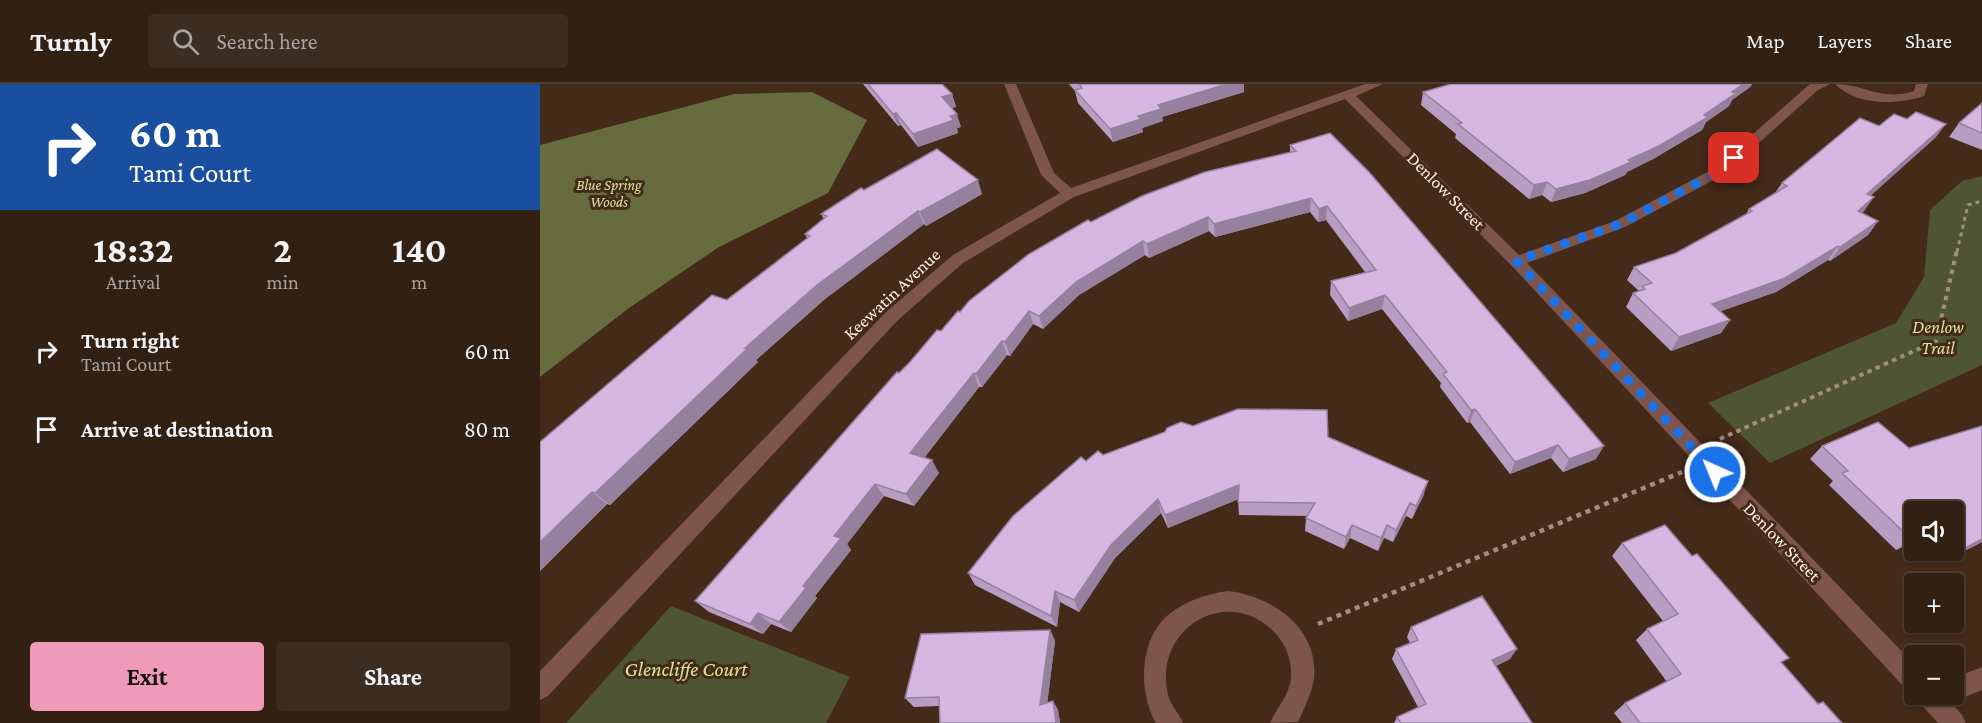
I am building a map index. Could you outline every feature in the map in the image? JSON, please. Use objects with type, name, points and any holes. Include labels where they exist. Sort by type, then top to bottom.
[{"type":"street","points":[[1010,84],[1048,175],[1069,194]]},
{"type":"street","name":"Keewatin Avenue","points":[[540,688],[892,316],[958,259],[1069,194],[1377,84]]},
{"type":"street","points":[[1516,261],[1620,224],[1718,172],[1814,87],[1824,84]]},
{"type":"street","points":[[1841,84],[1864,94],[1894,99],[1909,98],[1920,93],[1922,84]]},
{"type":"street","name":"Denlow Street","points":[[1348,95],[1516,261],[1904,670]]},
{"type":"street","points":[[1171,723],[1156,697],[1154,671],[1161,645],[1175,624],[1194,609],[1217,601],[1253,604],[1275,615],[1293,636],[1302,659],[1302,685],[1287,719],[1282,723]]},
{"type":"street","points":[[1964,685],[1982,678]]},
{"type":"street","points":[[1940,705],[1954,723]]},
{"type":"path","points":[[1711,442],[1936,341],[1968,205],[1982,201]]},
{"type":"path","points":[[1293,636],[1334,616],[1683,471]]},
{"type":"green space","name":"Blue Spring Woods","points":[[812,92],[867,120],[828,193],[719,247],[629,308],[540,377],[540,145],[734,94]]},
{"type":"green space","name":"Denlow Trail","points":[[1982,176],[1982,365],[1770,463],[1708,403],[1896,323],[1924,277],[1930,210],[1962,181]]},
{"type":"green space","name":"Glencliffe Court","points":[[671,606],[850,677],[826,723],[566,723]]},
{"type":"building","points":[[868,84],[942,84],[952,94],[942,97],[957,114],[950,116],[954,120],[913,134]]},
{"type":"building","points":[[1079,84],[1227,84],[1158,105],[1161,109],[1138,116],[1141,119],[1110,129],[1075,90],[1082,88]]},
{"type":"building","points":[[1451,84],[1743,84],[1732,92],[1736,93],[1704,115],[1708,117],[1659,146],[1628,160],[1631,162],[1590,180],[1556,189],[1547,182],[1534,185],[1458,124],[1462,123],[1423,92]]},
{"type":"building","points":[[1982,103],[1982,133],[1959,123]]},
{"type":"building","points":[[1916,112],[1946,124],[1867,194],[1874,197],[1858,211],[1878,221],[1840,247],[1838,246],[1785,278],[1712,304],[1730,320],[1679,337],[1633,293],[1645,289],[1642,286],[1652,283],[1634,267],[1676,253],[1752,211],[1749,209],[1787,186],[1782,183],[1860,118],[1879,126],[1894,114],[1907,119]]},
{"type":"building","points":[[1330,133],[1369,172],[1604,446],[1569,459],[1558,445],[1515,462],[1475,409],[1471,410],[1443,374],[1447,372],[1385,295],[1349,308],[1331,281],[1376,270],[1327,206],[1319,209],[1311,198],[1214,224],[1208,217],[1147,244],[1143,241],[1076,282],[1039,316],[1029,311],[1005,342],[1002,341],[976,374],[974,373],[910,453],[932,460],[906,494],[875,484],[834,536],[841,538],[803,586],[806,588],[779,622],[758,613],[750,624],[695,601],[897,372],[899,373],[910,362],[937,330],[941,331],[969,301],[1029,254],[1088,220],[1091,222],[1142,196],[1205,172],[1296,151],[1290,145]]},
{"type":"building","points":[[937,149],[978,180],[920,212],[918,211],[817,285],[745,348],[748,348],[540,542],[540,442],[712,295],[727,300],[810,236],[805,234],[827,216],[821,214],[861,188],[864,190]]},
{"type":"building","points":[[1238,409],[1327,410],[1328,437],[1428,481],[1416,506],[1410,503],[1396,530],[1387,525],[1381,538],[1352,525],[1346,537],[1306,518],[1315,503],[1238,502],[1239,485],[1165,515],[1158,499],[1111,545],[1074,600],[1055,591],[1051,616],[968,573],[1013,516],[1081,457],[1086,461],[1098,451],[1103,455],[1165,432],[1167,428],[1181,422],[1193,426]]},
{"type":"building","points":[[1878,422],[1909,448],[1982,426],[1982,539],[1964,549],[1964,501],[1904,501],[1904,532],[1842,473],[1848,471],[1822,446]]},
{"type":"building","points":[[1665,525],[1692,556],[1697,554],[1789,658],[1781,662],[1818,704],[1823,702],[1842,723],[1640,723],[1625,703],[1681,674],[1647,629],[1678,614],[1622,543]]},
{"type":"building","points":[[1482,596],[1517,649],[1492,660],[1532,723],[1401,723],[1397,717],[1426,704],[1396,649],[1418,640],[1411,627]]},
{"type":"building","points":[[1050,630],[1040,705],[1053,701],[1056,723],[940,723],[939,697],[905,698],[921,634]]},
{"type":"route","points":[[1715,472],[1516,261],[1620,224],[1718,172],[1734,158]]}]
